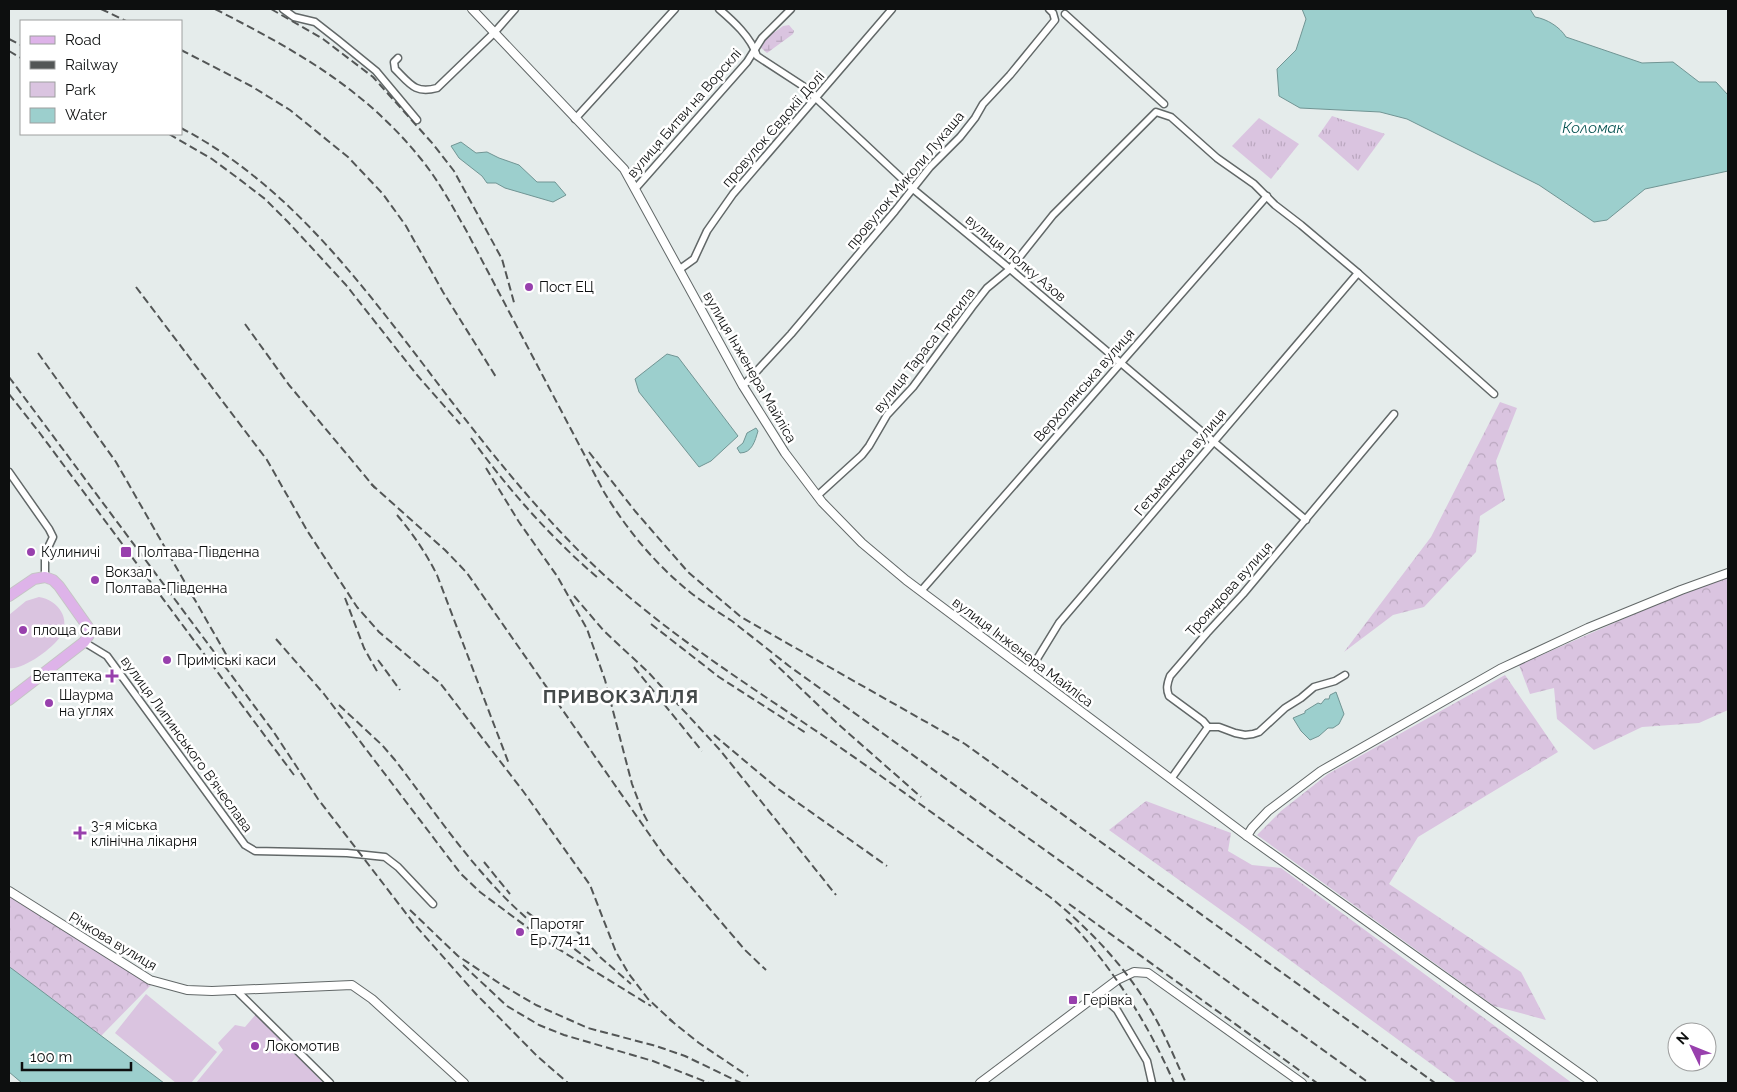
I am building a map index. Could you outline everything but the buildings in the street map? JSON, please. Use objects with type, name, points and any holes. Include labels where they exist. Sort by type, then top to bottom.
[{"type":"main road","points":[[9,596],[34,579],[45,576],[59,586],[88,627],[89,635],[84,642],[9,700]]},
{"type":"street","points":[[282,9],[294,16],[315,22],[376,71],[417,120]]},
{"type":"street","name":"вулиця Інженера Майліса","points":[[472,9],[624,169],[743,386],[785,453],[817,496],[862,543],[921,591],[1247,836],[1592,1083]]},
{"type":"street","points":[[398,58],[394,62],[395,69],[417,89],[425,91],[437,88],[494,33],[515,9]]},
{"type":"street","points":[[576,119],[675,9]]},
{"type":"street","name":"вулиця Полку Азов","points":[[719,9],[732,20],[755,48],[758,56],[803,86],[913,189],[1121,362],[1306,520]]},
{"type":"street","name":"вулиця Битви на Ворсклі","points":[[635,189],[747,62],[762,38],[791,9]]},
{"type":"street","name":"провулок Євдокії Долі","points":[[680,269],[694,258],[707,231],[733,194],[892,9]]},
{"type":"street","name":"провулок Миколи Лукаша","points":[[743,386],[791,334],[930,167],[968,127],[983,104],[1010,75],[1055,20],[1050,9]]},
{"type":"street","points":[[1065,14],[1164,104]]},
{"type":"street","name":"вулиця Тараса Трясила","points":[[817,496],[870,446],[887,415],[913,387],[987,288],[1010,269],[1053,215],[1156,112],[1171,118],[1217,158],[1254,184],[1267,196]]},
{"type":"street","points":[[1267,196],[1275,205],[1358,273],[1494,394]]},
{"type":"street","name":"Верхолянська вулиця","points":[[921,591],[1267,196]]},
{"type":"street","name":"Гетьманська вулиця","points":[[1029,672],[1059,623],[1358,273]]},
{"type":"street","name":"Трояндова вулиця","points":[[1208,727],[1204,721],[1169,696],[1167,684],[1170,676],[1306,520],[1394,414]]},
{"type":"street","points":[[9,472],[53,537],[45,554],[45,576]]},
{"type":"street","points":[[1247,836],[1268,811],[1321,770],[1500,669],[1588,628],[1728,573]]},
{"type":"street","name":"вулиця Липинського В'ячеслава","points":[[84,642],[107,656],[245,845],[255,851],[348,853],[385,857],[398,866],[433,904]]},
{"type":"street","points":[[1171,779],[1208,727],[1219,727],[1244,735],[1259,732],[1285,708],[1314,687],[1335,681],[1345,675]]},
{"type":"street","name":"Річкова вулиця","points":[[9,891],[150,980],[187,990],[212,991],[352,985],[372,999],[464,1083]]},
{"type":"street","points":[[980,1083],[1117,980],[1134,972],[1148,973],[1302,1083]]},
{"type":"street","points":[[236,990],[330,1083]]},
{"type":"street","points":[[1099,994],[1117,1010],[1148,1061],[1152,1083]]},
{"type":"green space","points":[[789,25],[794,31],[793,34],[767,53],[760,47],[771,31],[775,32],[783,26]]},
{"type":"green space","points":[[1332,116],[1385,134],[1358,171],[1318,136]]},
{"type":"green space","points":[[1259,118],[1299,144],[1271,179],[1232,146]]},
{"type":"green space","points":[[1500,402],[1517,408],[1496,461],[1505,500],[1480,516],[1476,552],[1424,607],[1393,615],[1344,652],[1431,537]]},
{"type":"green space","points":[[1728,577],[1728,710],[1699,723],[1642,727],[1594,750],[1557,719],[1554,688],[1530,694],[1519,665],[1689,590]]},
{"type":"green space","points":[[39,597],[52,602],[61,611],[64,617],[63,630],[56,642],[37,658],[21,666],[9,668],[9,615],[26,601]]},
{"type":"green space","points":[[1505,675],[1558,752],[1418,837],[1389,884],[1521,972],[1546,1020],[1494,1006],[1257,835],[1281,811],[1328,774]]},
{"type":"green space","points":[[1146,801],[1231,833],[1228,851],[1252,865],[1281,868],[1572,1083],[1457,1083],[1109,830]]},
{"type":"green space","points":[[9,896],[152,984],[101,1036],[9,967]]},
{"type":"green space","points":[[146,994],[217,1052],[191,1083],[176,1083],[115,1033]]},
{"type":"green space","name":"Локомотив","points":[[257,1013],[323,1083],[196,1083],[223,1050],[218,1043],[235,1025],[245,1027]]},
{"type":"water","name":"Коломак","points":[[1302,9],[1530,9],[1535,17],[1553,24],[1566,37],[1642,63],[1673,62],[1699,82],[1716,82],[1728,95],[1728,171],[1645,189],[1607,220],[1594,222],[1539,185],[1407,119],[1380,112],[1300,108],[1279,96],[1277,69],[1296,50],[1306,19]]},
{"type":"water","points":[[461,142],[476,153],[487,152],[519,165],[537,182],[555,182],[566,195],[553,202],[505,188],[496,183],[487,183],[482,176],[459,158],[451,146]]},
{"type":"water","points":[[667,354],[678,357],[738,436],[711,461],[699,467],[639,392],[635,379]]},
{"type":"water","points":[[756,428],[758,431],[752,446],[747,451],[740,453],[737,448],[743,443],[747,433]]},
{"type":"water","points":[[1336,692],[1344,714],[1339,724],[1333,728],[1328,728],[1319,736],[1310,740],[1301,731],[1293,718],[1305,713],[1305,711],[1318,703],[1321,704]]},
{"type":"water","points":[[9,967],[164,1083],[22,1083],[9,1072]]},
{"type":"railway","points":[[101,9],[124,20]]},
{"type":"railway","points":[[215,9],[300,56],[352,91],[376,111],[428,167],[466,230],[604,492],[632,533],[666,571],[691,593],[732,621],[789,666],[1369,1083]]},
{"type":"railway","points":[[271,9],[323,39],[373,77],[433,144],[454,171],[502,259],[515,306]]},
{"type":"railway","points":[[9,39],[20,44]]},
{"type":"railway","points":[[9,51],[20,57]]},
{"type":"railway","points":[[182,51],[251,86],[290,110],[348,157],[383,194],[406,226],[443,292],[496,377]]},
{"type":"railway","points":[[182,129],[218,150],[253,175],[315,232],[371,297],[480,438],[519,485],[581,553],[609,579],[698,651],[882,776],[1050,897],[1077,921],[1103,946],[1137,989],[1158,1023],[1186,1083]]},
{"type":"railway","points":[[171,135],[212,159],[265,199],[346,285],[417,375],[460,424]]},
{"type":"railway","points":[[136,287],[267,460],[308,532],[357,607],[379,632],[440,683],[523,791],[590,885],[616,952],[629,974],[648,999],[673,1022]]},
{"type":"railway","points":[[245,324],[289,385],[375,488]]},
{"type":"railway","points":[[38,353],[116,462],[231,663]]},
{"type":"railway","points":[[9,377],[273,731],[318,799],[415,925],[476,994],[537,1056],[568,1083]]},
{"type":"railway","points":[[9,394],[294,775]]},
{"type":"railway","points":[[471,438],[530,512],[598,578]]},
{"type":"railway","points":[[589,452],[635,511],[688,572],[741,617],[965,744],[1435,1083]]},
{"type":"railway","points":[[486,468],[519,522],[557,576],[587,629],[605,680],[632,784],[649,824]]},
{"type":"railway","points":[[371,484],[445,550],[467,573],[663,854],[745,950],[766,970]]},
{"type":"railway","points":[[397,515],[419,544],[437,575],[509,764]]},
{"type":"railway","points":[[574,596],[604,631],[648,672],[720,750],[836,895]]},
{"type":"railway","points":[[345,598],[364,648],[378,673]]},
{"type":"railway","points":[[651,624],[719,677],[806,733]]},
{"type":"railway","points":[[276,639],[324,694],[461,874],[480,892],[547,942],[651,1006]]},
{"type":"railway","points":[[770,659],[838,724],[921,797]]},
{"type":"railway","points":[[378,660],[400,690]]},
{"type":"railway","points":[[634,667],[702,751]]},
{"type":"railway","points":[[339,705],[382,745],[476,865],[511,904],[531,922]]},
{"type":"railway","points":[[714,735],[777,788],[887,866]]},
{"type":"railway","points":[[484,862],[510,894]]},
{"type":"railway","points":[[1069,904],[1317,1083]]},
{"type":"railway","points":[[410,910],[458,956],[536,1005],[588,1028],[656,1046],[685,1056],[741,1083]]},
{"type":"railway","points":[[527,912],[590,961]]},
{"type":"railway","points":[[1066,919],[1076,928],[1102,960],[1133,1004],[1151,1035],[1174,1083]]},
{"type":"railway","points":[[576,930],[600,957],[631,984]]},
{"type":"railway","points":[[463,965],[507,1006],[539,1025],[564,1035],[653,1061],[709,1083]]},
{"type":"railway","points":[[669,1019],[699,1043],[748,1076]]},
{"type":"place","name":"Пост ЕЦ","points":[[529,287]]},
{"type":"place","name":"Кулиничі","points":[[31,552]]},
{"type":"place","name":"Полтава-Південна","points":[[126,552]]},
{"type":"place","name":"Вокзал Полтава-Південна","points":[[95,580]]},
{"type":"place","name":"площа Слави","points":[[23,630]]},
{"type":"place","name":"Приміські каси","points":[[167,660]]},
{"type":"place","name":"Ветаптека","points":[[112,676]]},
{"type":"place","name":"Шаурма на углях","points":[[49,703]]},
{"type":"place","name":"3-я міська клінічна лікарня","points":[[80,833]]},
{"type":"place","name":"Паротяг Ер 774-11","points":[[520,932]]},
{"type":"place","name":"Герівка","points":[[1073,1000]]},
{"type":"place","name":"Локомотив","points":[[255,1046]]},
{"type":"district","name":"ПРИВОКЗАЛЛЯ","points":[[621,696]]}]
